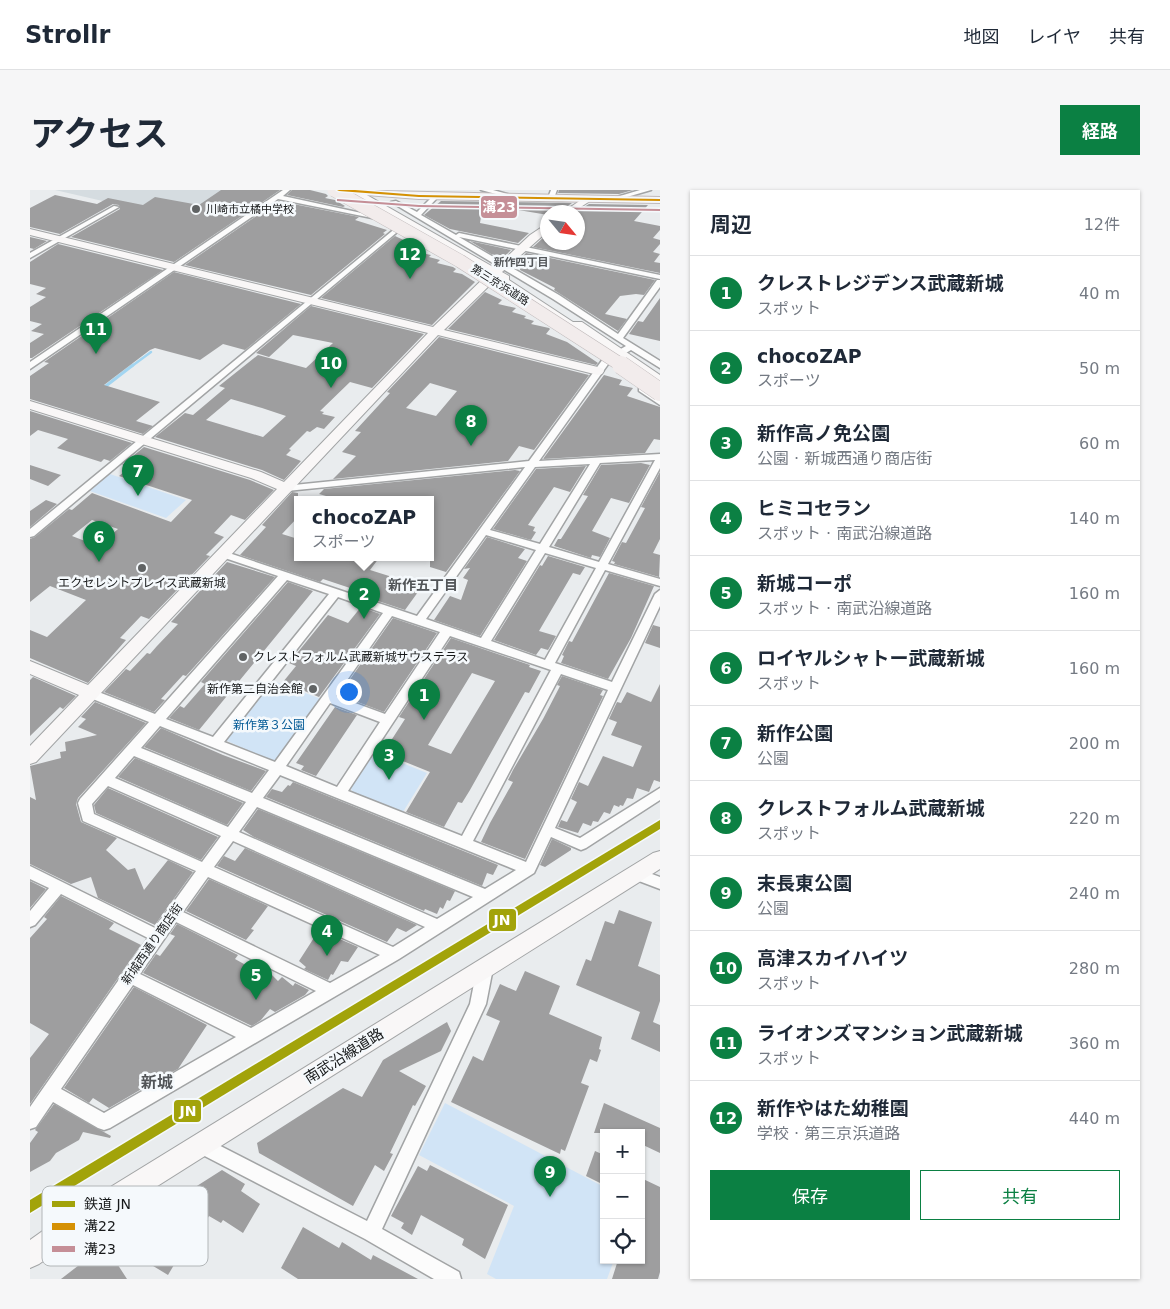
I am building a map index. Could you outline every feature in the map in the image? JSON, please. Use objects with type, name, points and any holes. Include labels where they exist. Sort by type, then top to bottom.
[{"type":"highway","name":"第三京浜道路","points":[[346,190],[475,257],[660,374]]},
{"type":"highway","name":"第三京浜道路","points":[[346,190],[548,315],[660,392]]},
{"type":"main road","points":[[346,190],[436,196],[517,198],[553,194],[586,199],[660,200]]},
{"type":"street","points":[[30,366],[286,190]]},
{"type":"street","points":[[328,190],[399,228],[495,274],[620,338],[660,365]]},
{"type":"street","points":[[346,190],[495,274],[660,386]]},
{"type":"street","points":[[484,190],[517,198]]},
{"type":"street","points":[[613,199],[648,190]]},
{"type":"street","points":[[417,216],[436,196]]},
{"type":"street","points":[[278,197],[377,216]]},
{"type":"street","points":[[578,205],[586,199]]},
{"type":"street","points":[[394,202],[446,232],[495,274]]},
{"type":"street","points":[[30,256],[116,207]]},
{"type":"street","points":[[30,534],[399,228]]},
{"type":"street","points":[[30,232],[598,371]]},
{"type":"street","points":[[446,232],[660,278]]},
{"type":"street","points":[[30,758],[436,331],[520,248],[540,232]]},
{"type":"street","points":[[620,338],[660,282]]},
{"type":"street","points":[[419,621],[598,371],[614,356],[632,346]]},
{"type":"street","points":[[614,356],[660,380]]},
{"type":"street","points":[[614,356],[660,402]]},
{"type":"street","points":[[30,405],[256,475],[287,488],[530,464],[660,458]]},
{"type":"street","points":[[465,843],[602,566],[660,458]]},
{"type":"street","points":[[484,643],[597,460]]},
{"type":"street","points":[[483,530],[660,583]]},
{"type":"street","points":[[223,554],[615,688]]},
{"type":"street","points":[[285,575],[85,803],[88,817],[394,954]]},
{"type":"street","points":[[215,744],[336,593]]},
{"type":"street","points":[[50,1092],[104,1122],[394,954],[529,869],[660,594]]},
{"type":"street","name":"新城西通り商店街","points":[[30,1121],[230,834],[390,611]]},
{"type":"street","points":[[339,794],[448,631]]},
{"type":"street","points":[[30,667],[277,770],[529,869]]},
{"type":"street","points":[[328,698],[388,720]]},
{"type":"street","points":[[133,750],[486,896]]},
{"type":"street","points":[[107,780],[438,926]]},
{"type":"street","points":[[547,830],[581,844],[660,794]]},
{"type":"street","name":"南武沿線道路","points":[[135,1186],[660,859]]},
{"type":"street","points":[[30,872],[158,936]]},
{"type":"street","points":[[636,874],[660,883]]},
{"type":"street","points":[[30,921],[59,887]]},
{"type":"street","points":[[174,914],[331,991]]},
{"type":"street","points":[[370,1233],[478,1004],[485,968]]},
{"type":"street","points":[[130,976],[253,1036]]},
{"type":"street","points":[[201,1145],[370,1233],[452,1279]]},
{"type":"street","name":"南武沿線道路","points":[[30,1255],[42,1247]]},
{"type":"shaded area","name":"川崎市立橘中学校","points":[[55,190],[280,190],[224,229]]},
{"type":"green space","points":[[110,474],[186,500],[166,518],[90,491]]},
{"type":"green space","name":"新作第３公園","points":[[271,680],[321,699],[277,760],[272,761],[225,740]]},
{"type":"green space","points":[[375,752],[427,773],[403,812],[353,793],[351,788]]},
{"type":"green space","points":[[445,1103],[600,1185],[600,1264],[613,1264],[607,1279],[496,1279],[487,1274],[514,1206],[419,1155]]},
{"type":"building","points":[[221,190],[280,190],[174,262],[71,237],[120,209],[119,205],[113,204],[60,234],[30,227],[30,208],[55,195],[97,204],[108,198],[143,205],[155,197],[199,205]]},
{"type":"building","points":[[292,190],[310,190],[326,194],[328,196],[325,198],[335,200],[345,206],[287,195]]},
{"type":"building","points":[[559,190],[633,190],[619,194],[558,193]]},
{"type":"building","points":[[278,201],[359,217],[355,220],[387,230],[383,233],[385,234],[311,295],[185,265]]},
{"type":"building","points":[[441,201],[572,203],[569,205],[540,205],[540,214],[483,204],[480,223],[529,233],[518,243],[450,229],[424,215]]},
{"type":"building","points":[[589,204],[648,205],[634,221],[660,226],[660,230],[653,238],[660,240],[660,244],[653,252],[660,254],[654,262],[660,263],[660,273],[548,250],[585,250],[585,206]]},
{"type":"building","points":[[395,236],[410,243],[403,249],[431,255],[429,257],[440,260],[437,263],[453,267],[456,269],[453,272],[462,274],[475,282],[432,325],[321,298]]},
{"type":"building","points":[[30,237],[47,241],[34,249],[30,248]]},
{"type":"building","points":[[470,241],[511,250],[504,257],[491,254]]},
{"type":"building","points":[[540,241],[540,248],[533,247]]},
{"type":"building","points":[[58,244],[163,270],[30,358],[30,343],[44,334],[31,331],[42,324],[30,321],[30,307],[46,297],[36,294],[46,288],[30,284],[30,262]]},
{"type":"building","points":[[526,253],[655,280],[644,295],[620,296],[605,314],[627,319],[618,331],[554,290],[555,288],[520,270],[521,258]]},
{"type":"building","points":[[174,272],[301,304],[245,350],[223,344],[200,360],[155,348],[104,385],[160,402],[136,421],[153,426],[143,434],[30,399],[30,376],[49,363],[44,362]]},
{"type":"building","points":[[485,292],[502,300],[498,304],[516,308],[512,312],[526,316],[524,318],[534,321],[531,324],[549,328],[546,334],[567,342],[598,363],[596,365],[448,329]]},
{"type":"building","points":[[660,298],[660,341],[629,334],[638,321],[643,322]]},
{"type":"building","points":[[311,306],[424,334],[372,388],[350,382],[320,411],[324,412],[322,414],[335,417],[324,429],[317,427],[310,432],[307,431],[289,449],[291,450],[286,455],[301,461],[284,480],[262,470],[155,437],[185,413],[193,415],[225,388],[219,386],[258,355],[306,368],[333,343],[293,335],[269,357],[256,353]],"holes":[[[231,399],[286,416],[263,437],[206,420]]]},
{"type":"building","points":[[439,337],[589,375],[534,450],[519,446],[508,461],[333,479],[356,456],[342,452],[361,432],[355,431],[390,393],[387,392]],"holes":[[[430,383],[457,391],[436,416],[406,408]]]},
{"type":"building","points":[[604,375],[622,380],[619,385],[633,388],[627,396],[660,407],[660,440],[654,439],[645,453],[543,459]]},
{"type":"building","points":[[30,411],[132,443],[110,461],[104,459],[101,462],[57,448],[68,439],[38,430],[30,436]]},
{"type":"building","points":[[144,447],[250,480],[274,490],[245,520],[231,515],[214,533],[224,537],[206,555],[210,556],[149,619],[141,616],[120,638],[126,640],[88,683],[30,658],[30,630],[47,637],[86,600],[50,586],[30,602],[30,539],[69,509],[72,510],[92,493],[171,522],[192,500],[119,476],[130,467],[122,465]],"holes":[[[92,520],[118,529],[98,546],[72,536]]]},
{"type":"building","points":[[641,463],[650,465],[629,503],[611,498],[592,531],[610,538],[600,557],[592,555],[591,558],[554,546],[558,539],[561,539],[588,496],[583,495],[601,465]]},
{"type":"building","points":[[30,465],[61,475],[48,486],[30,479]]},
{"type":"building","points":[[586,466],[570,492],[554,487],[528,525],[535,527],[533,531],[536,532],[531,540],[493,529],[536,469]]},
{"type":"building","points":[[520,471],[446,572],[430,567],[430,561],[434,561],[434,496],[326,496],[319,494],[324,489]]},
{"type":"building","points":[[660,472],[660,539],[653,553],[660,555],[659,577],[614,564],[615,562],[612,561],[622,542],[626,543],[645,508],[641,507]]},
{"type":"building","points":[[292,492],[298,493],[298,496],[294,496],[294,521],[282,534],[294,538],[294,561],[377,561],[370,570],[405,581],[401,586],[418,592],[405,610],[369,598],[371,595],[323,579],[320,582],[240,555],[266,527],[262,525]]},
{"type":"building","points":[[46,500],[57,504],[30,527],[30,511]]},
{"type":"building","points":[[487,537],[525,549],[518,558],[527,561],[480,636],[434,620],[450,596],[461,600],[468,580],[463,578],[470,568],[464,569]]},
{"type":"building","points":[[548,556],[585,567],[580,575],[573,573],[539,631],[556,636],[548,650],[541,648],[536,655],[494,640],[540,565],[542,566]]},
{"type":"building","points":[[227,562],[275,577],[186,676],[183,675],[161,699],[165,700],[154,712],[104,692],[126,669],[130,671],[147,653],[150,654],[178,624],[171,622]]},
{"type":"building","points":[[609,573],[654,586],[631,638],[608,679],[561,663],[564,656],[562,655],[569,641],[572,642]]},
{"type":"building","name":"クレストフォルム武蔵新城サウステラス","points":[[288,582],[313,591],[199,730],[169,718],[180,706],[184,708],[205,684],[201,682]]},
{"type":"building","points":[[361,607],[380,614],[319,697],[283,682],[296,666],[289,663],[328,615],[348,623]]},
{"type":"building","points":[[393,618],[437,633],[384,712],[339,695]]},
{"type":"building","points":[[653,625],[660,627],[660,648],[645,643]]},
{"type":"building","points":[[451,638],[530,665],[529,667],[541,671],[529,693],[525,692],[462,803],[458,802],[444,827],[406,812],[430,772],[383,753],[405,719],[399,717]],"holes":[[[472,673],[495,681],[451,754],[428,745]]]},
{"type":"building","points":[[562,676],[603,690],[600,695],[603,696],[525,859],[481,842],[513,782],[508,780],[543,719],[560,686],[557,685]]},
{"type":"building","points":[[33,677],[76,696],[63,709],[60,707],[30,736],[30,680]]},
{"type":"building","points":[[660,684],[660,782],[654,780],[649,792],[637,788],[633,799],[627,798],[623,806],[614,805],[610,814],[604,812],[598,822],[593,821],[591,826],[583,823],[578,833],[558,827],[561,820],[567,822],[577,802],[571,799],[579,782],[588,786],[603,756],[633,767],[642,746],[611,735],[617,722],[609,719],[617,702],[621,703],[627,692],[651,702]]},
{"type":"building","points":[[95,702],[146,723],[78,798],[76,804],[81,822],[117,838],[106,850],[128,870],[135,868],[144,890],[168,860],[193,872],[155,925],[98,898],[91,877],[71,884],[30,864],[30,797],[36,800],[30,766],[61,758],[60,752],[66,751],[65,742],[97,735],[78,727],[86,719],[81,717]]},
{"type":"building","points":[[335,707],[357,715],[316,776],[301,770],[304,766],[296,763]]},
{"type":"building","points":[[161,728],[266,771],[251,791],[144,747]]},
{"type":"building","points":[[135,758],[243,803],[227,825],[118,777]]},
{"type":"building","points":[[293,782],[498,865],[493,875],[487,873],[482,886],[266,797],[272,789],[282,792]]},
{"type":"building","points":[[108,788],[218,837],[201,860],[96,813],[94,805]]},
{"type":"building","points":[[258,809],[455,891],[450,901],[447,900],[443,909],[440,907],[437,914],[425,909],[424,911],[254,837],[243,830]]},
{"type":"building","points":[[552,839],[571,848],[571,850],[545,867],[540,865]]},
{"type":"building","points":[[245,848],[417,925],[406,932],[397,928],[387,942],[217,866],[224,856],[235,861]]},
{"type":"building","points":[[209,879],[268,906],[251,929],[254,930],[246,940],[186,911]]},
{"type":"building","points":[[30,881],[46,889],[30,908]]},
{"type":"building","points":[[61,896],[114,923],[109,929],[141,945],[30,1104],[30,1058],[49,1034],[30,1023],[30,938],[47,919],[44,917]]},
{"type":"building","points":[[619,910],[652,922],[638,966],[660,975],[660,1001],[653,1022],[660,1025],[660,1052],[631,1039],[640,1012],[576,985],[586,959],[591,961],[605,921],[614,924]]},
{"type":"building","points":[[177,924],[238,955],[235,959],[258,972],[264,967],[278,981],[282,977],[293,986],[295,983],[309,990],[305,995],[275,1012],[270,1009],[261,1020],[252,1026],[143,973],[156,954],[160,956],[175,936],[170,934]]},
{"type":"building","points":[[319,930],[358,947],[348,962],[341,961],[328,980],[304,969],[306,967],[299,961]]},
{"type":"building","points":[[525,971],[560,986],[549,1014],[602,1037],[599,1049],[601,1050],[597,1062],[590,1059],[581,1083],[589,1086],[565,1151],[561,1149],[560,1154],[451,1102],[473,1056],[483,1061],[500,1021],[486,1015],[500,984],[516,991]]},
{"type":"building","points":[[134,987],[207,1025],[178,1069],[162,1077],[154,1073],[145,1087],[109,1108],[93,1098],[89,1103],[64,1088]]},
{"type":"building","points":[[447,1022],[451,1031],[441,1051],[399,1071],[426,1086],[415,1106],[413,1105],[390,1153],[393,1154],[384,1171],[375,1165],[353,1206],[259,1153],[257,1143],[343,1088],[362,1097],[383,1060]]},
{"type":"building","points":[[604,1103],[660,1128],[660,1153],[645,1146],[645,1129],[600,1129],[600,1133],[594,1133]]},
{"type":"building","points":[[54,1104],[111,1136],[110,1138],[83,1132],[79,1140],[56,1153],[50,1161],[30,1172],[30,1143],[38,1132],[35,1130]]},
{"type":"building","points":[[595,1151],[600,1153],[600,1183],[586,1176]]},
{"type":"building","points":[[430,1165],[508,1205],[485,1259],[462,1245],[464,1239],[421,1215],[412,1235],[401,1228],[404,1223],[391,1216],[418,1166],[427,1171]]},
{"type":"building","points":[[222,1170],[245,1184],[241,1191],[260,1204],[243,1233],[223,1220],[221,1223],[209,1216],[208,1218],[208,1186],[197,1186]]},
{"type":"building","points":[[645,1180],[660,1187],[660,1272],[658,1279],[612,1279],[617,1264],[645,1264]]},
{"type":"building","points":[[303,1227],[339,1248],[342,1242],[371,1260],[373,1255],[418,1279],[298,1279],[281,1268]]},
{"type":"building","points":[[78,1266],[119,1266],[127,1279],[61,1279]]},
{"type":"building","points":[[153,1266],[173,1266],[168,1275]]},
{"type":"waterway","points":[[132,366],[151,352]]},
{"type":"waterway","points":[[102,389],[133,365]]},
{"type":"rail line","name":"JN","points":[[65,1186],[660,824]]},
{"type":"rail line","name":"JN","points":[[30,1207],[42,1200]]},
{"type":"transit line","name":"溝22","points":[[339,190],[419,196],[660,200]]},
{"type":"transit line","name":"溝23","points":[[338,200],[419,206],[660,210]]},
{"type":"place","name":"川崎市立橘中学校","points":[[196,209]]},
{"type":"place","name":"新作やはた幼稚園","points":[[410,279]]},
{"type":"place","name":"ライオンズマンション武蔵新城","points":[[96,354]]},
{"type":"place","name":"高津スカイハイツ","points":[[331,388]]},
{"type":"place","name":"クレストフォルム武蔵新城","points":[[471,446]]},
{"type":"place","name":"新作公園","points":[[138,496]]},
{"type":"place","name":"ロイヤルシャトー武蔵新城","points":[[99,562]]},
{"type":"place","name":"エクセレントプレイス武蔵新城","points":[[142,568]]},
{"type":"place","name":"chocoZAP","points":[[364,619]]},
{"type":"place","name":"クレストフォルム武蔵新城サウステラス","points":[[243,657]]},
{"type":"place","name":"新作第二自治会館","points":[[313,689]]},
{"type":"place","name":"クレストレジデンス武蔵新城","points":[[424,720]]},
{"type":"place","name":"新作高ノ免公園","points":[[389,780]]},
{"type":"place","name":"ヒミコセラン","points":[[327,956]]},
{"type":"place","name":"新城コーポ","points":[[256,1000]]},
{"type":"place","name":"末長東公園","points":[[550,1197]]},
{"type":"district","name":"新作四丁目","points":[[521,262]]},
{"type":"district","name":"新作五丁目","points":[[423,585]]},
{"type":"district","name":"新城","points":[[157,1082]]}]
